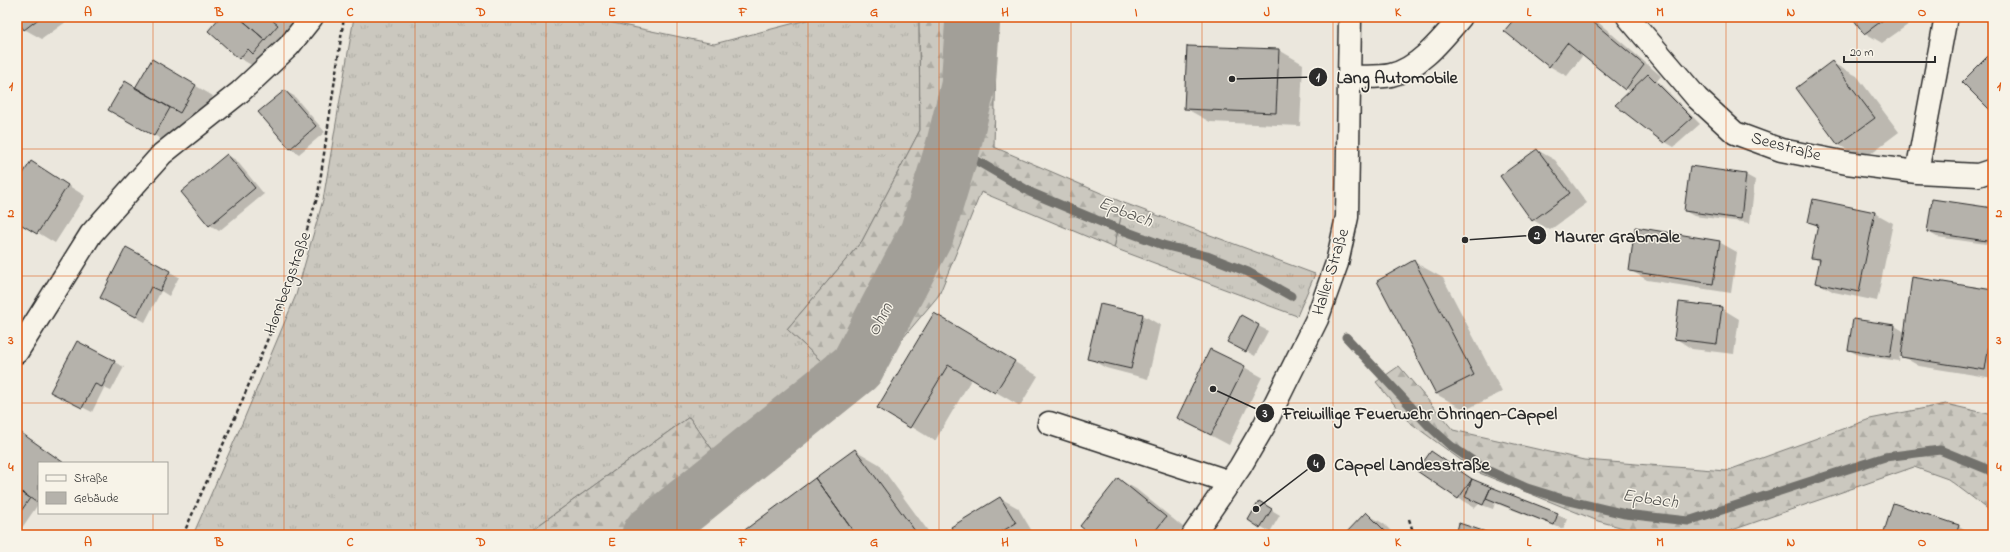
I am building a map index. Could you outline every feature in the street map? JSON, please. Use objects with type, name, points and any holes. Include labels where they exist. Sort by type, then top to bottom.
[{"type":"street","points":[[17,352],[91,234],[162,154],[240,92],[289,46],[312,17]]},
{"type":"street","name":"Haller Straße","points":[[1193,535],[1230,482],[1265,424],[1318,319],[1337,263],[1347,217],[1350,17]]},
{"type":"street","points":[[1348,77],[1391,75],[1412,65],[1429,53],[1461,17]]},
{"type":"street","name":"Seestraße","points":[[1628,17],[1697,98],[1735,133],[1781,150],[1847,163],[1917,172],[1978,175],[1993,170]]},
{"type":"street","points":[[1917,172],[1946,17]]},
{"type":"street","points":[[1049,423],[1230,482]]},
{"type":"path","name":"Hornbergstraße","points":[[183,535],[237,413],[288,290],[318,195],[344,17]]},
{"type":"path","points":[[1409,519],[1414,535]]},
{"type":"green space","points":[[354,17],[584,17],[714,44],[818,17],[919,17],[920,130],[862,241],[787,329],[856,394],[739,487],[689,417],[525,535],[193,535],[296,295],[323,200]]},
{"type":"green space","points":[[919,17],[997,17],[994,147],[1124,203],[1114,248],[981,192],[939,295],[856,394],[787,329],[862,241],[920,130]]},
{"type":"green space","points":[[1124,203],[1315,274],[1297,316],[1114,248]]},
{"type":"green space","points":[[1399,366],[1453,430],[1585,460],[1726,471],[1870,419],[1946,404],[1993,415],[1993,513],[1948,479],[1914,467],[1718,535],[1649,535],[1598,521],[1477,472],[1408,421],[1376,382]]},
{"type":"green space","points":[[689,417],[739,487],[682,535],[525,535]]},
{"type":"building","points":[[17,17],[41,17],[24,30],[17,20]]},
{"type":"building","points":[[220,17],[239,17],[265,40],[253,54],[248,49],[239,59],[208,31]]},
{"type":"building","points":[[239,17],[276,17],[273,21],[278,25],[265,40]]},
{"type":"building","points":[[1516,17],[1587,17],[1644,65],[1625,90],[1567,43],[1549,67],[1504,31]]},
{"type":"building","points":[[1852,17],[1887,17],[1864,34]]},
{"type":"building","points":[[1187,46],[1279,49],[1276,113],[1184,109]]},
{"type":"building","points":[[1993,51],[1993,113],[1962,82]]},
{"type":"building","points":[[152,59],[196,85],[180,113],[135,88]]},
{"type":"building","points":[[1832,61],[1875,118],[1838,145],[1796,88]]},
{"type":"building","points":[[1648,74],[1692,118],[1664,143],[1615,105]]},
{"type":"building","points":[[125,81],[170,108],[154,136],[108,110]]},
{"type":"building","points":[[285,90],[316,126],[290,149],[258,112]]},
{"type":"building","points":[[1537,149],[1570,193],[1532,221],[1500,176]]},
{"type":"building","points":[[227,154],[255,188],[209,226],[181,192]]},
{"type":"building","points":[[31,161],[68,185],[37,234],[17,222],[17,183]]},
{"type":"building","points":[[1690,166],[1746,174],[1741,219],[1684,211]]},
{"type":"building","points":[[1813,199],[1875,212],[1859,292],[1815,283],[1820,259],[1811,258],[1818,225],[1808,222]]},
{"type":"building","points":[[1932,199],[1993,208],[1993,242],[1927,232]]},
{"type":"building","points":[[1635,227],[1720,241],[1713,284],[1629,271]]},
{"type":"building","points":[[126,247],[170,271],[160,291],[151,287],[136,317],[100,298]]},
{"type":"building","points":[[1414,260],[1474,375],[1436,394],[1377,281]]},
{"type":"building","points":[[1912,277],[1993,290],[1993,318],[1985,370],[1901,357]]},
{"type":"building","points":[[1679,302],[1722,307],[1717,344],[1674,339]]},
{"type":"building","points":[[1100,304],[1143,314],[1131,369],[1087,359]]},
{"type":"building","points":[[934,313],[1015,361],[995,393],[948,365],[910,428],[877,408]]},
{"type":"building","points":[[1241,315],[1259,325],[1246,352],[1227,342]]},
{"type":"building","points":[[1853,319],[1895,325],[1890,357],[1848,350]]},
{"type":"building","points":[[77,341],[115,361],[102,387],[95,384],[82,408],[50,392]]},
{"type":"building","points":[[1210,349],[1245,366],[1211,435],[1177,418]]},
{"type":"building","points":[[20,432],[63,462],[38,462],[38,499],[36,502],[17,489],[17,435]]},
{"type":"building","points":[[855,449],[918,535],[856,535],[815,478]]},
{"type":"building","points":[[1431,451],[1472,479],[1458,499],[1417,471]]},
{"type":"building","points":[[815,478],[856,535],[738,535]]},
{"type":"building","points":[[1118,478],[1166,517],[1152,535],[1091,535],[1080,526]]},
{"type":"building","points":[[1472,479],[1491,487],[1483,505],[1465,497]]},
{"type":"building","points":[[1491,487],[1558,513],[1554,525],[1486,498]]},
{"type":"building","points":[[17,489],[30,498],[17,517]]},
{"type":"building","points":[[1000,497],[1016,523],[996,535],[955,535],[951,527]]},
{"type":"building","points":[[1259,501],[1272,509],[1260,528],[1248,520]]},
{"type":"building","points":[[1893,503],[1959,525],[1956,535],[1883,535]]},
{"type":"building","points":[[1366,512],[1389,535],[1344,535]]},
{"type":"building","points":[[1459,523],[1495,535],[1456,535]]},
{"type":"waterway","name":"Ohrn","points":[[649,535],[857,367],[927,233],[953,147],[968,86],[973,17]]},
{"type":"waterway","name":"Epbach","points":[[953,147],[1032,193],[1106,224],[1163,245],[1207,256],[1248,272],[1291,296]]},
{"type":"waterway","name":"Epbach","points":[[1346,337],[1429,426],[1451,446],[1485,469],[1527,488],[1566,500],[1625,514],[1688,521],[1885,457],[1940,450],[1989,470],[1993,474]]},
{"type":"place","name":"Lang Automobile","points":[[1232,79]]},
{"type":"place","name":"Maurer Grabmale","points":[[1465,240]]},
{"type":"place","name":"Freiwillige Feuerwehr Öhringen-Cappel","points":[[1213,389]]},
{"type":"place","name":"Cappel Landesstraße","points":[[1256,509]]}]
